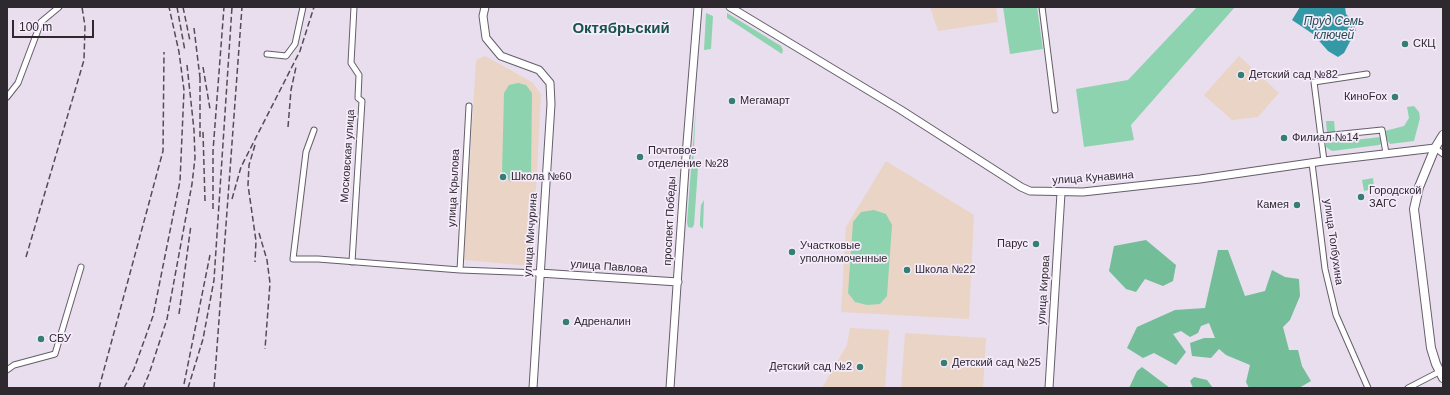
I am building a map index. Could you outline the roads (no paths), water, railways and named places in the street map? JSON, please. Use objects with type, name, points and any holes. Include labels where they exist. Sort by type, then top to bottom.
[{"type":"main road","name":"улица Мичурина","points":[[485,7],[483,16],[486,38],[501,56],[539,70],[550,83],[551,104],[539,273],[533,388]]},
{"type":"main road","name":"проспект Победы","points":[[670,388],[678,282],[684,168],[698,7]]},
{"type":"main road","name":"улица Кунавина","points":[[730,7],[901,110],[1021,187],[1030,191],[1061,193],[1083,192],[1200,179],[1324,161],[1434,148]]},
{"type":"main road","points":[[1441,375],[1431,348],[1414,219],[1415,200],[1434,148],[1443,135]]},
{"type":"main road","name":"улица Кирова","points":[[1049,388],[1061,193]]},
{"type":"main road","name":"улица Павлова","points":[[539,273],[678,282]]},
{"type":"street","points":[[7,97],[18,83],[41,22],[59,7]]},
{"type":"street","points":[[267,54],[286,56],[296,44],[303,7]]},
{"type":"street","name":"Московская улица","points":[[352,262],[362,101],[358,98],[359,75],[351,63],[354,7]]},
{"type":"street","points":[[1042,7],[1055,110]]},
{"type":"street","points":[[1324,161],[1314,82],[1367,74]]},
{"type":"street","name":"улица Крылова","points":[[460,270],[469,106]]},
{"type":"street","points":[[314,130],[306,152],[293,259],[318,259],[460,270],[539,273]]},
{"type":"street","points":[[1323,136],[1382,130],[1386,153]]},
{"type":"street","points":[[1434,148],[1443,154]]},
{"type":"street","name":"улица Толбухина","points":[[1312,163],[1325,269],[1336,315],[1368,388]]},
{"type":"street","points":[[7,370],[14,365],[55,354],[81,267]]},
{"type":"street","points":[[1408,388],[1441,375]]},
{"type":"water","name":"Пруд Семь ключей","points":[[1300,7],[1345,7],[1346,14],[1352,20],[1356,30],[1344,53],[1338,57],[1328,51],[1313,34],[1292,20]]},
{"type":"railway","points":[[26,257],[84,60],[85,26],[82,7]]},
{"type":"railway","points":[[124,388],[134,369],[153,316],[180,181],[184,90],[179,52],[169,7]]},
{"type":"railway","points":[[177,7],[185,51]]},
{"type":"railway","points":[[183,7],[190,41]]},
{"type":"railway","points":[[213,209],[213,151],[224,7]]},
{"type":"railway","points":[[188,388],[203,339],[214,280],[232,7]]},
{"type":"railway","points":[[214,388],[242,7]]},
{"type":"railway","points":[[232,199],[241,167],[300,51],[314,7]]},
{"type":"railway","points":[[194,28],[200,78]]},
{"type":"railway","points":[[99,388],[163,151],[164,52]]},
{"type":"railway","points":[[143,388],[167,319],[192,184],[195,158],[194,130],[187,65]]},
{"type":"railway","points":[[203,67],[210,109]]},
{"type":"railway","points":[[288,127],[291,90],[296,67]]},
{"type":"railway","points":[[200,73],[200,137]]},
{"type":"railway","points":[[203,132],[205,201]]},
{"type":"railway","points":[[255,145],[249,165],[248,185],[256,241],[255,262]]},
{"type":"railway","points":[[179,314],[191,225]]},
{"type":"railway","points":[[259,233],[267,260],[270,283],[265,349]]},
{"type":"railway","points":[[184,384],[210,255]]},
{"type":"place","name":"СКЦ","points":[[1405,44]]},
{"type":"place","name":"Детский сад №82","points":[[1241,75]]},
{"type":"place","name":"КиноFox","points":[[1395,97]]},
{"type":"place","name":"Мегамарт","points":[[732,101]]},
{"type":"place","name":"Филиал №14","points":[[1284,138]]},
{"type":"place","name":"Почтовое отделение №28","points":[[640,157]]},
{"type":"place","name":"Школа №60","points":[[503,177]]},
{"type":"place","name":"Городской ЗАГС","points":[[1361,197]]},
{"type":"place","name":"Камея","points":[[1297,205]]},
{"type":"place","name":"Парус","points":[[1036,244]]},
{"type":"place","name":"Участковые уполномоченные","points":[[792,252]]},
{"type":"place","name":"Школа №22","points":[[907,270]]},
{"type":"place","name":"Адреналин","points":[[566,322]]},
{"type":"place","name":"СБУ","points":[[41,339]]},
{"type":"place","name":"Детский сад №25","points":[[944,363]]},
{"type":"place","name":"Детский сад №2","points":[[860,367]]},
{"type":"district","name":"Октябрьский","points":[[621,29]]}]
